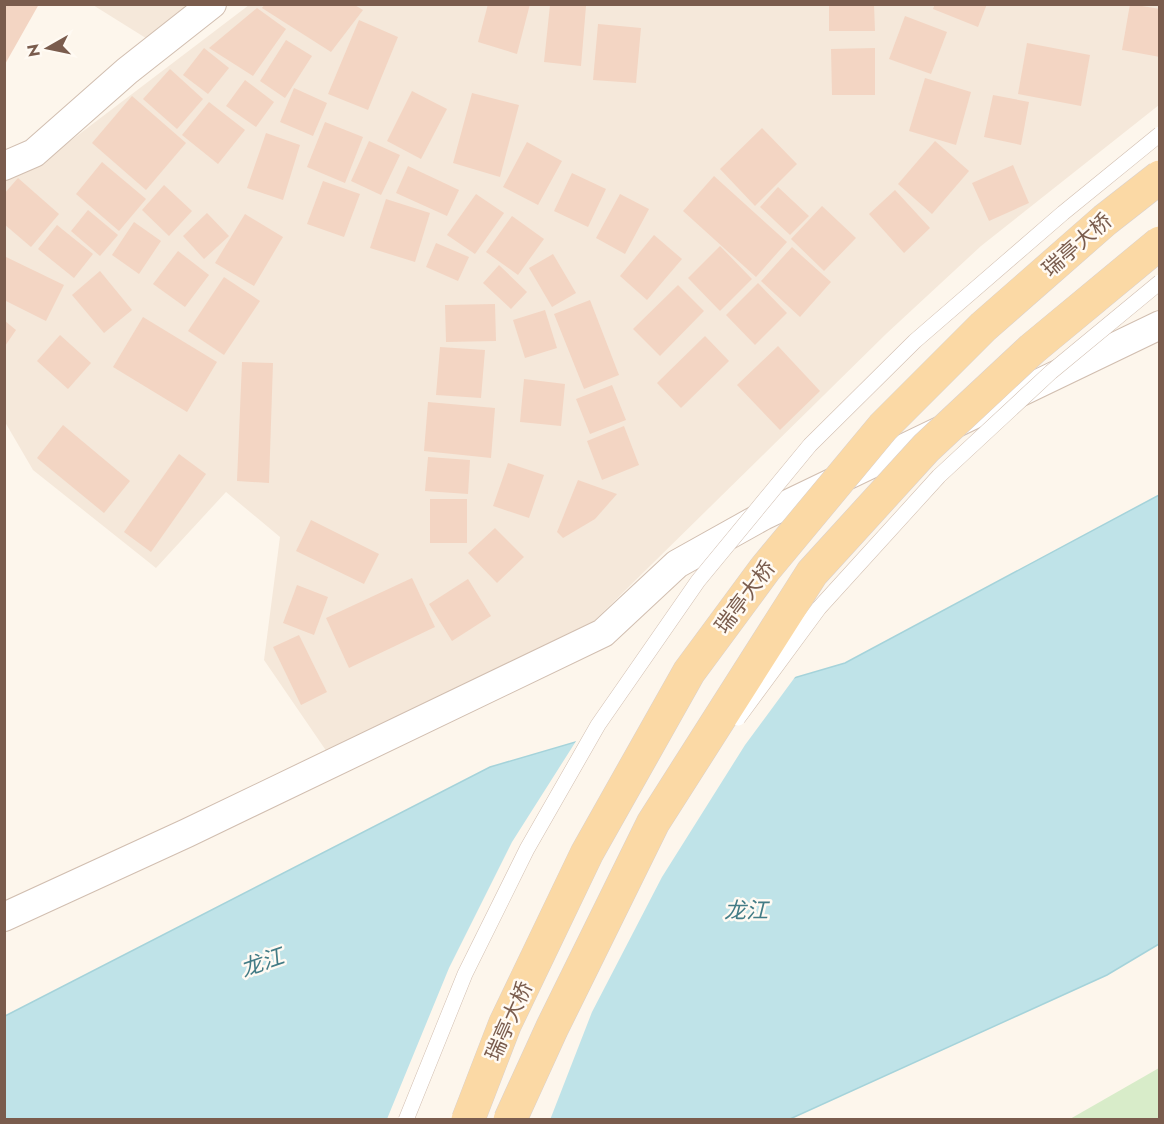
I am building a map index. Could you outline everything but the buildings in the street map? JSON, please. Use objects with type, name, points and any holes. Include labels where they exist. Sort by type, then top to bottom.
[{"type":"main road","name":"瑞亭大桥","points":[[468,1119],[505,1024],[587,853],[696,662],[765,568],[883,427],[983,327],[1106,220],[1160,177]]},
{"type":"main road","name":"瑞亭大桥","points":[[510,1119],[653,822],[812,573],[926,448],[1032,349],[1160,243]]},
{"type":"street","points":[[4,166],[34,153],[127,71],[212,4]]},
{"type":"street","points":[[4,916],[187,833],[603,633],[677,564],[763,516],[1160,325]]},
{"type":"lane","points":[[406,1119],[465,974],[527,849],[598,725],[698,581],[810,445],[915,341],[1063,213],[1160,134]]},
{"type":"lane","points":[[523,1119],[571,1004],[643,868],[724,736],[819,608],[939,476],[1050,372],[1160,282]]},
{"type":"shaded area","points":[[93,5],[193,5],[149,40]]},
{"type":"shaded area","points":[[249,5],[1159,5],[1159,105],[981,246],[886,334],[592,623],[327,752],[264,660],[280,537],[226,492],[156,568],[33,470],[5,422],[4,181],[40,164]]},
{"type":"green space","points":[[1159,1068],[1159,1119],[1070,1119]]},
{"type":"water","name":"龙江","points":[[1159,495],[1159,944],[1107,975],[790,1119],[5,1120],[5,1016],[490,767],[845,663]]},
{"type":"pier","points":[[798,673],[745,745],[662,877],[592,1012],[550,1120],[387,1119],[449,968],[512,842],[578,738]]}]
